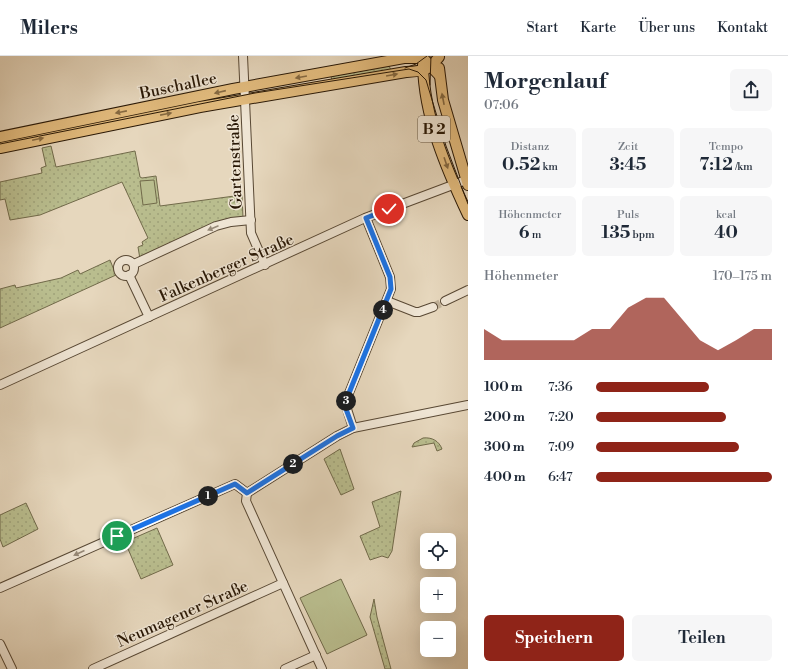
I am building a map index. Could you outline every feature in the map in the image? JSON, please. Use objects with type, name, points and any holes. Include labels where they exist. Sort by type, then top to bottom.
[{"type":"main road","points":[[427,69],[439,56]]},
{"type":"main road","name":"B 2","points":[[439,56],[439,75],[444,107],[467,182]]},
{"type":"main road","name":"Buschallee","points":[[0,137],[245,87],[404,58],[423,57],[427,69]]},
{"type":"main road","name":"Buschallee","points":[[0,148],[185,110],[406,72],[427,69],[439,75]]},
{"type":"main road","name":"B 2","points":[[427,69],[430,116],[454,184],[468,215]]},
{"type":"street","name":"Gartenstraße","points":[[243,56],[252,237],[264,265]]},
{"type":"street","name":"Falkenberger Straße","points":[[0,385],[366,218],[454,184],[467,182]]},
{"type":"street","points":[[353,428],[346,409],[347,398],[387,301],[391,284],[366,218]]},
{"type":"street","name":"Falkenberger Straße","points":[[134,264],[216,226],[231,222],[251,220]]},
{"type":"street","points":[[126,259],[130,260],[134,264],[133,272],[129,276],[124,276],[119,272],[118,265],[121,261],[126,259]]},
{"type":"street","points":[[129,276],[149,317]]},
{"type":"street","points":[[445,301],[468,290]]},
{"type":"street","points":[[387,301],[415,312],[433,307]]},
{"type":"street","points":[[247,493],[337,436],[353,428],[468,405]]},
{"type":"street","points":[[0,588],[235,484],[247,493]]},
{"type":"street","points":[[247,493],[246,501],[322,669]]},
{"type":"street","name":"Neumagener Straße","points":[[93,669],[283,583]]},
{"type":"street","points":[[0,644],[12,669]]},
{"type":"street","points":[[285,669],[316,655]]},
{"type":"green space","points":[[389,66],[392,72],[332,81],[331,76]]},
{"type":"green space","points":[[51,146],[56,167],[135,151],[140,177],[156,176],[160,206],[242,195],[243,218],[140,259],[138,247],[143,245],[142,242],[148,238],[122,182],[40,215],[10,220],[5,199],[0,200],[0,182],[42,173],[41,168],[46,166],[42,148]]},
{"type":"green space","points":[[154,180],[157,203],[143,205],[140,181]]},
{"type":"green space","points":[[110,260],[116,275],[0,328],[0,289],[15,285],[16,288],[61,278],[78,270],[80,274]]},
{"type":"green space","points":[[423,438],[435,440],[442,449],[437,451],[434,443],[412,447],[414,443]]},
{"type":"green space","points":[[340,449],[354,489],[341,495],[324,459]]},
{"type":"green space","points":[[401,491],[392,551],[388,558],[382,556],[370,560],[360,536],[380,527],[372,502]]},
{"type":"green space","points":[[26,503],[38,529],[3,547],[0,539],[0,515]]},
{"type":"green space","points":[[157,528],[173,565],[141,579],[125,542]]},
{"type":"green space","points":[[341,579],[367,635],[327,654],[300,598]]},
{"type":"green space","points":[[374,599],[377,617],[391,669],[385,669],[370,617]]},
{"type":"tunnel","points":[[433,307],[445,301]]},
{"type":"tram line","points":[[405,68],[416,64],[427,56]]},
{"type":"tram line","points":[[430,85],[431,56]]},
{"type":"tram line","points":[[0,144],[255,93],[409,69],[418,72],[426,80],[446,146],[468,204]]},
{"type":"route","points":[[117,536],[235,484],[240,486],[247,493],[337,436],[353,428],[346,409],[347,398],[391,289],[390,277],[366,218],[389,209]]}]
